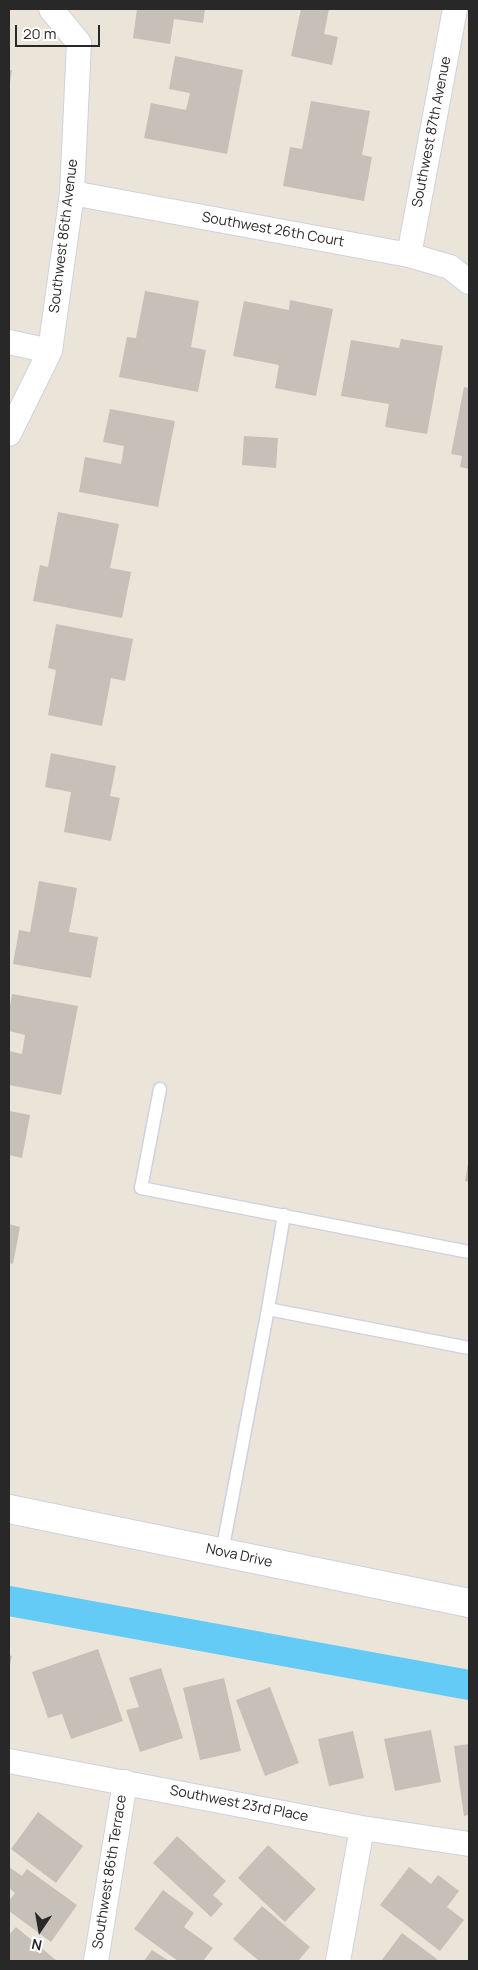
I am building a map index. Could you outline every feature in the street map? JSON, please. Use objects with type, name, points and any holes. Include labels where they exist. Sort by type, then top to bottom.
[{"type":"street","name":"Southwest 86th Avenue","points":[[9,434],[50,351],[72,193],[79,43],[51,9]]},
{"type":"street","name":"Southwest 87th Avenue","points":[[409,255],[455,9]]},
{"type":"street","name":"Southwest 26th Court","points":[[72,193],[409,255],[450,267],[469,282]]},
{"type":"street","points":[[9,342],[50,351]]},
{"type":"street","name":"Nova Drive","points":[[9,1509],[469,1603]]},
{"type":"street","name":"Southwest 23rd Place","points":[[9,1761],[362,1828],[469,1844]]},
{"type":"street","name":"Southwest 86th Terrace","points":[[96,1961],[125,1782]]},
{"type":"street","points":[[338,1961],[362,1828]]},
{"type":"lane","points":[[160,1089],[141,1188],[469,1252]]},
{"type":"lane","points":[[222,1552],[284,1216]]},
{"type":"lane","points":[[268,1309],[469,1348]]},
{"type":"building","points":[[137,9],[205,9],[203,23],[174,19],[170,44],[133,38]]},
{"type":"building","points":[[301,9],[329,9],[324,34],[338,37],[332,65],[291,56]]},
{"type":"building","points":[[175,56],[243,70],[227,154],[144,138],[151,103],[186,110],[190,93],[169,89]]},
{"type":"building","points":[[9,70],[12,70],[10,83],[9,83]]},
{"type":"building","points":[[311,101],[370,111],[362,155],[372,157],[364,201],[283,186],[290,147],[302,149]]},
{"type":"building","points":[[145,291],[199,301],[191,347],[206,350],[198,392],[119,377],[127,337],[136,338]]},
{"type":"building","points":[[290,300],[333,309],[316,396],[275,388],[279,365],[233,356],[244,301],[289,310]]},
{"type":"building","points":[[401,339],[443,346],[427,434],[385,427],[389,404],[341,396],[351,340],[399,348]]},
{"type":"building","points":[[464,387],[469,388],[469,469],[460,467],[462,456],[451,454]]},
{"type":"building","points":[[110,409],[175,421],[158,507],[79,492],[85,457],[121,464],[124,446],[103,442]]},
{"type":"building","points":[[244,436],[278,438],[276,468],[242,465]]},
{"type":"building","points":[[58,512],[119,524],[110,568],[131,572],[122,618],[33,601],[40,565],[48,567]]},
{"type":"building","points":[[56,624],[133,639],[125,681],[111,678],[102,726],[48,715],[56,670],[48,668]]},
{"type":"building","points":[[51,753],[116,766],[110,796],[120,798],[111,841],[64,832],[71,792],[45,787]]},
{"type":"building","points":[[39,881],[77,888],[69,932],[98,937],[91,978],[13,964],[19,930],[30,932]]},
{"type":"building","points":[[12,994],[78,1006],[61,1095],[9,1085],[9,1051],[22,1054],[25,1035],[9,1031],[9,1011]]},
{"type":"building","points":[[9,1111],[30,1115],[22,1158],[9,1155]]},
{"type":"building","points":[[469,1164],[469,1182],[465,1181]]},
{"type":"building","points":[[9,1224],[20,1227],[13,1264],[9,1263]]},
{"type":"building","points":[[98,1649],[123,1721],[71,1739],[62,1714],[48,1718],[32,1672]]},
{"type":"building","points":[[9,1655],[12,1656],[9,1669]]},
{"type":"building","points":[[161,1668],[183,1738],[140,1752],[126,1710],[139,1707],[129,1678]]},
{"type":"building","points":[[224,1678],[241,1751],[200,1760],[183,1688]]},
{"type":"building","points":[[270,1687],[299,1763],[265,1776],[236,1700]]},
{"type":"building","points":[[431,1730],[441,1782],[395,1791],[384,1739]]},
{"type":"building","points":[[353,1731],[364,1778],[329,1786],[318,1739]]},
{"type":"building","points":[[469,1744],[469,1815],[464,1816],[454,1746]]},
{"type":"building","points":[[38,1812],[83,1846],[56,1883],[11,1849]]},
{"type":"building","points":[[177,1836],[226,1881],[213,1895],[223,1904],[211,1917],[153,1863]]},
{"type":"building","points":[[268,1845],[316,1889],[285,1922],[238,1878]]},
{"type":"building","points":[[9,1867],[22,1876],[27,1869],[77,1905],[51,1942],[9,1911],[9,1901],[15,1893],[9,1888]]},
{"type":"building","points":[[409,1867],[431,1884],[438,1875],[459,1891],[447,1907],[464,1920],[440,1951],[380,1905]]},
{"type":"building","points":[[163,1890],[194,1913],[184,1927],[213,1948],[203,1961],[178,1961],[134,1929]]},
{"type":"building","points":[[262,1906],[310,1947],[298,1961],[259,1961],[233,1939]]},
{"type":"building","points":[[16,1927],[57,1961],[9,1961],[9,1935]]},
{"type":"building","points":[[402,1933],[437,1959],[436,1961],[381,1961]]},
{"type":"building","points":[[152,1950],[169,1961],[144,1961]]},
{"type":"waterway","points":[[9,1601],[469,1685]]}]
